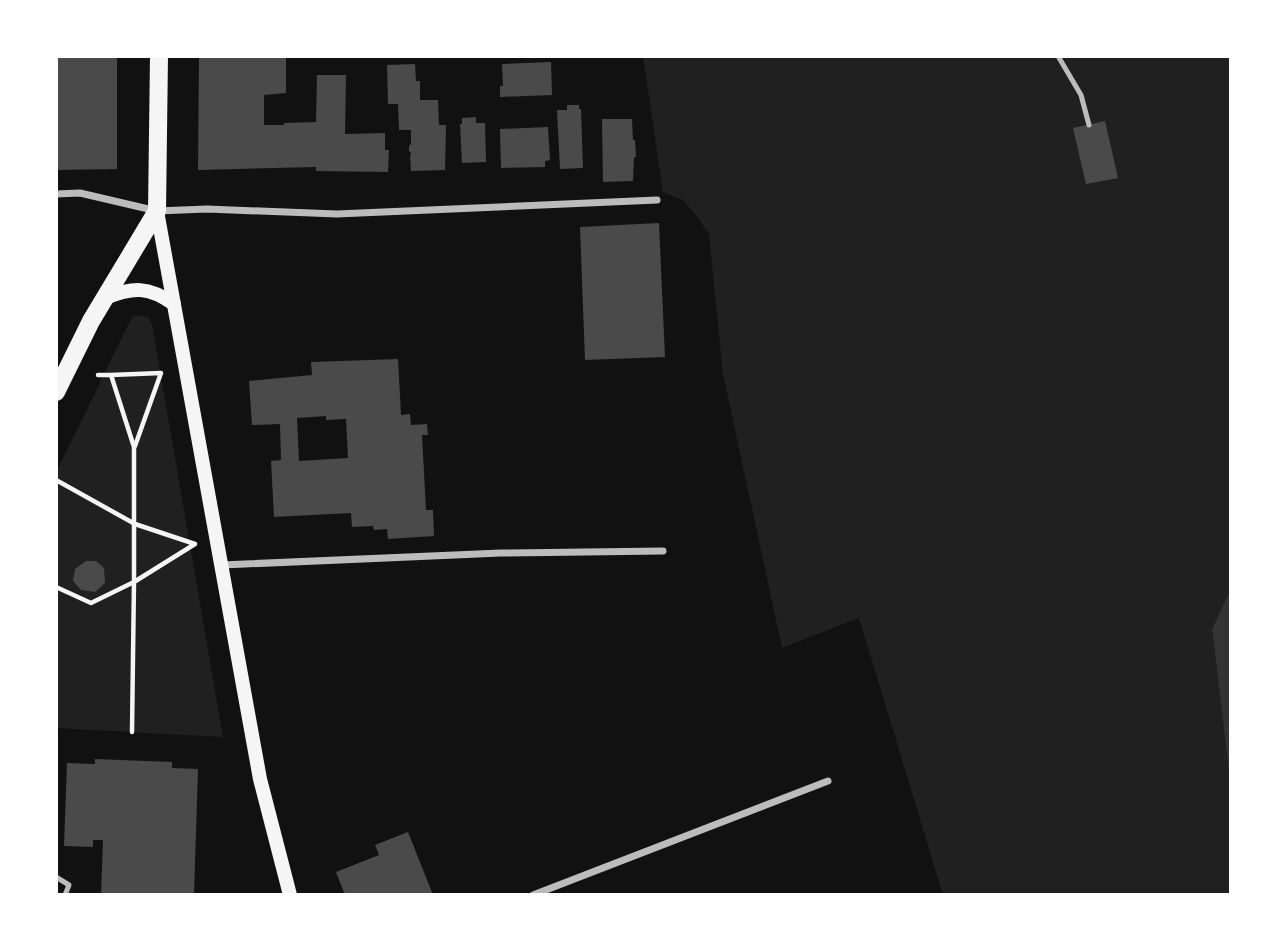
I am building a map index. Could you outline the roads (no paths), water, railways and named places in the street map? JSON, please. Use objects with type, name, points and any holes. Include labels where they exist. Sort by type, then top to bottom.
[{"type":"main road","points":[[159,56],[157,211],[260,779],[290,895]]},
{"type":"main road","points":[[56,392],[91,321],[157,211]]},
{"type":"main road","points":[[105,298],[124,290],[143,290],[159,293],[174,303]]},
{"type":"street","points":[[56,194],[80,193],[157,211],[207,209],[337,214],[657,200]]},
{"type":"street","points":[[222,565],[501,553],[663,551]]},
{"type":"street","points":[[533,895],[828,781]]},
{"type":"lane","points":[[1058,56],[1081,95],[1089,125]]},
{"type":"lane","points":[[56,877],[69,884],[65,895]]}]
